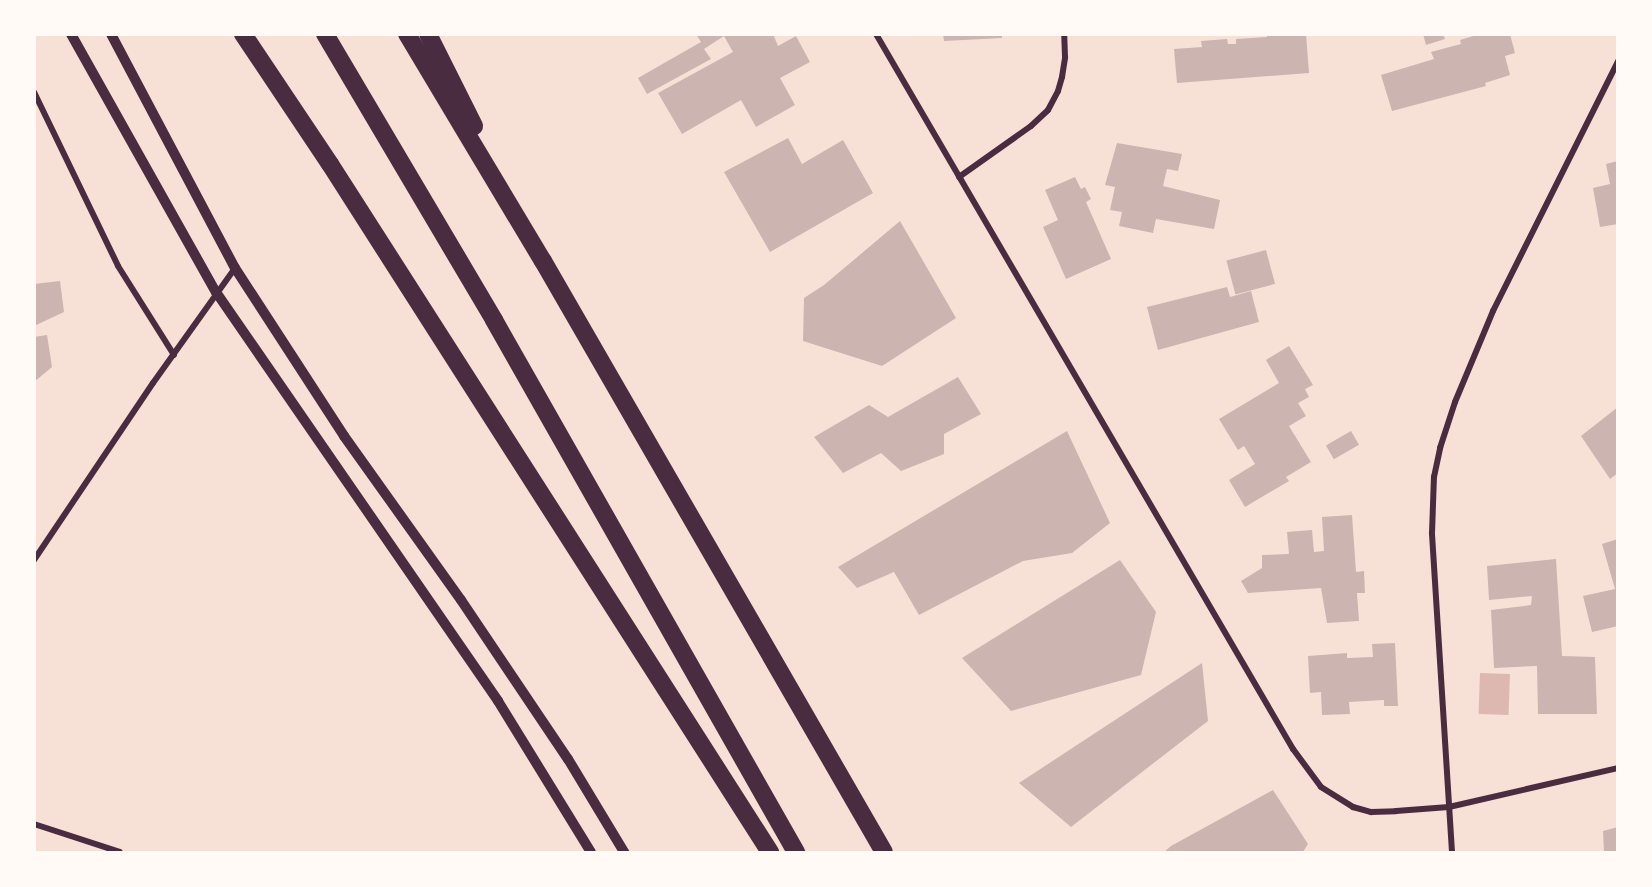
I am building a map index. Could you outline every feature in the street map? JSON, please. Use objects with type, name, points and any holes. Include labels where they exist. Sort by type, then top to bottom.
[{"type":"highway","points":[[243,34],[330,164],[770,852]]},
{"type":"highway","points":[[325,34],[500,331],[796,852]]},
{"type":"highway","points":[[406,34],[543,261],[884,852]]},
{"type":"highway","points":[[428,34],[543,261]]},
{"type":"street","points":[[71,34],[216,292],[498,701],[591,852]]},
{"type":"street","points":[[111,34],[235,268],[344,436],[461,600],[568,759],[624,852]]},
{"type":"street","points":[[876,34],[1311,776],[1334,798],[1347,805],[1371,812],[1449,807],[1617,768]]},
{"type":"street","points":[[959,177],[1031,126],[1048,110],[1059,91],[1062,77],[1065,57],[1064,34]]},
{"type":"street","points":[[1452,852],[1432,533],[1434,477],[1440,448],[1455,402],[1493,311],[1617,61]]},
{"type":"street","points":[[34,92],[118,266],[174,355]]},
{"type":"street","points":[[34,560],[216,292],[235,268]]},
{"type":"street","points":[[34,824],[120,852]]},
{"type":"shaded area","points":[[1480,673],[1510,674],[1509,715],[1479,714]]},
{"type":"building","points":[[696,34],[773,34],[778,46],[796,36],[810,62],[780,78],[795,105],[756,127],[741,100],[682,134],[658,93],[733,52],[724,36],[704,49],[711,59],[647,94],[638,78],[701,42]]},
{"type":"building","points":[[943,34],[1002,34],[1002,38],[944,41]]},
{"type":"building","points":[[1267,34],[1306,34],[1309,73],[1177,83],[1174,49],[1202,47],[1201,41],[1227,39],[1228,44],[1236,44],[1236,39],[1267,37]]},
{"type":"building","points":[[1423,34],[1443,34],[1445,39],[1426,45]]},
{"type":"building","points":[[1480,34],[1510,34],[1515,53],[1505,56],[1510,75],[1485,83],[1486,86],[1392,111],[1381,75],[1434,59],[1431,52],[1461,44],[1460,40]]},
{"type":"building","points":[[788,138],[802,164],[843,140],[873,193],[770,252],[724,172]]},
{"type":"building","points":[[1117,143],[1182,154],[1178,171],[1167,169],[1163,186],[1220,200],[1214,229],[1156,219],[1153,233],[1119,226],[1122,212],[1110,210],[1115,187],[1105,185]]},
{"type":"building","points":[[1618,161],[1618,224],[1600,227],[1593,188],[1610,184],[1606,164]]},
{"type":"building","points":[[1075,177],[1081,189],[1085,187],[1091,199],[1086,202],[1111,259],[1066,279],[1043,227],[1058,220],[1045,190]]},
{"type":"building","points":[[900,221],[956,318],[882,366],[803,341],[804,298],[824,285]]},
{"type":"building","points":[[1266,250],[1275,284],[1235,294],[1226,261]]},
{"type":"building","points":[[60,281],[64,312],[34,326],[34,284]]},
{"type":"building","points":[[1227,287],[1230,297],[1251,291],[1259,322],[1158,350],[1147,307]]},
{"type":"building","points":[[47,335],[52,367],[34,382],[34,337]]},
{"type":"building","points":[[1289,346],[1313,385],[1305,389],[1309,397],[1298,403],[1306,416],[1289,426],[1311,462],[1286,477],[1289,481],[1245,507],[1229,480],[1255,464],[1244,446],[1238,450],[1219,419],[1279,383],[1266,360]]},
{"type":"building","points":[[958,377],[981,414],[944,434],[944,454],[901,471],[881,453],[843,473],[814,437],[869,405],[888,417]]},
{"type":"building","points":[[1618,407],[1618,473],[1610,479],[1581,436]]},
{"type":"building","points":[[1067,431],[1110,523],[1072,553],[1023,561],[919,615],[894,572],[857,588],[838,567]]},
{"type":"building","points":[[1351,431],[1359,445],[1334,459],[1326,446]]},
{"type":"building","points":[[1352,515],[1356,572],[1364,571],[1365,593],[1357,593],[1359,621],[1327,623],[1321,588],[1248,593],[1241,581],[1262,568],[1262,555],[1289,554],[1287,532],[1312,530],[1314,552],[1324,551],[1322,517]]},
{"type":"building","points":[[1618,539],[1618,626],[1592,632],[1583,596],[1615,589],[1602,544]]},
{"type":"building","points":[[1556,559],[1562,656],[1595,657],[1597,714],[1538,714],[1537,666],[1494,668],[1491,610],[1531,605],[1532,596],[1489,600],[1487,566]]},
{"type":"building","points":[[1120,560],[1156,612],[1141,675],[1011,711],[962,658]]},
{"type":"building","points":[[1395,643],[1398,706],[1384,706],[1384,700],[1349,702],[1350,714],[1322,715],[1321,692],[1310,693],[1308,656],[1347,653],[1347,658],[1373,657],[1372,644]]},
{"type":"building","points":[[1202,663],[1208,721],[1071,827],[1019,783]]},
{"type":"building","points":[[1273,790],[1308,844],[1303,852],[1164,852],[1171,846]]},
{"type":"building","points":[[1618,827],[1618,852],[1604,852],[1603,831]]}]
